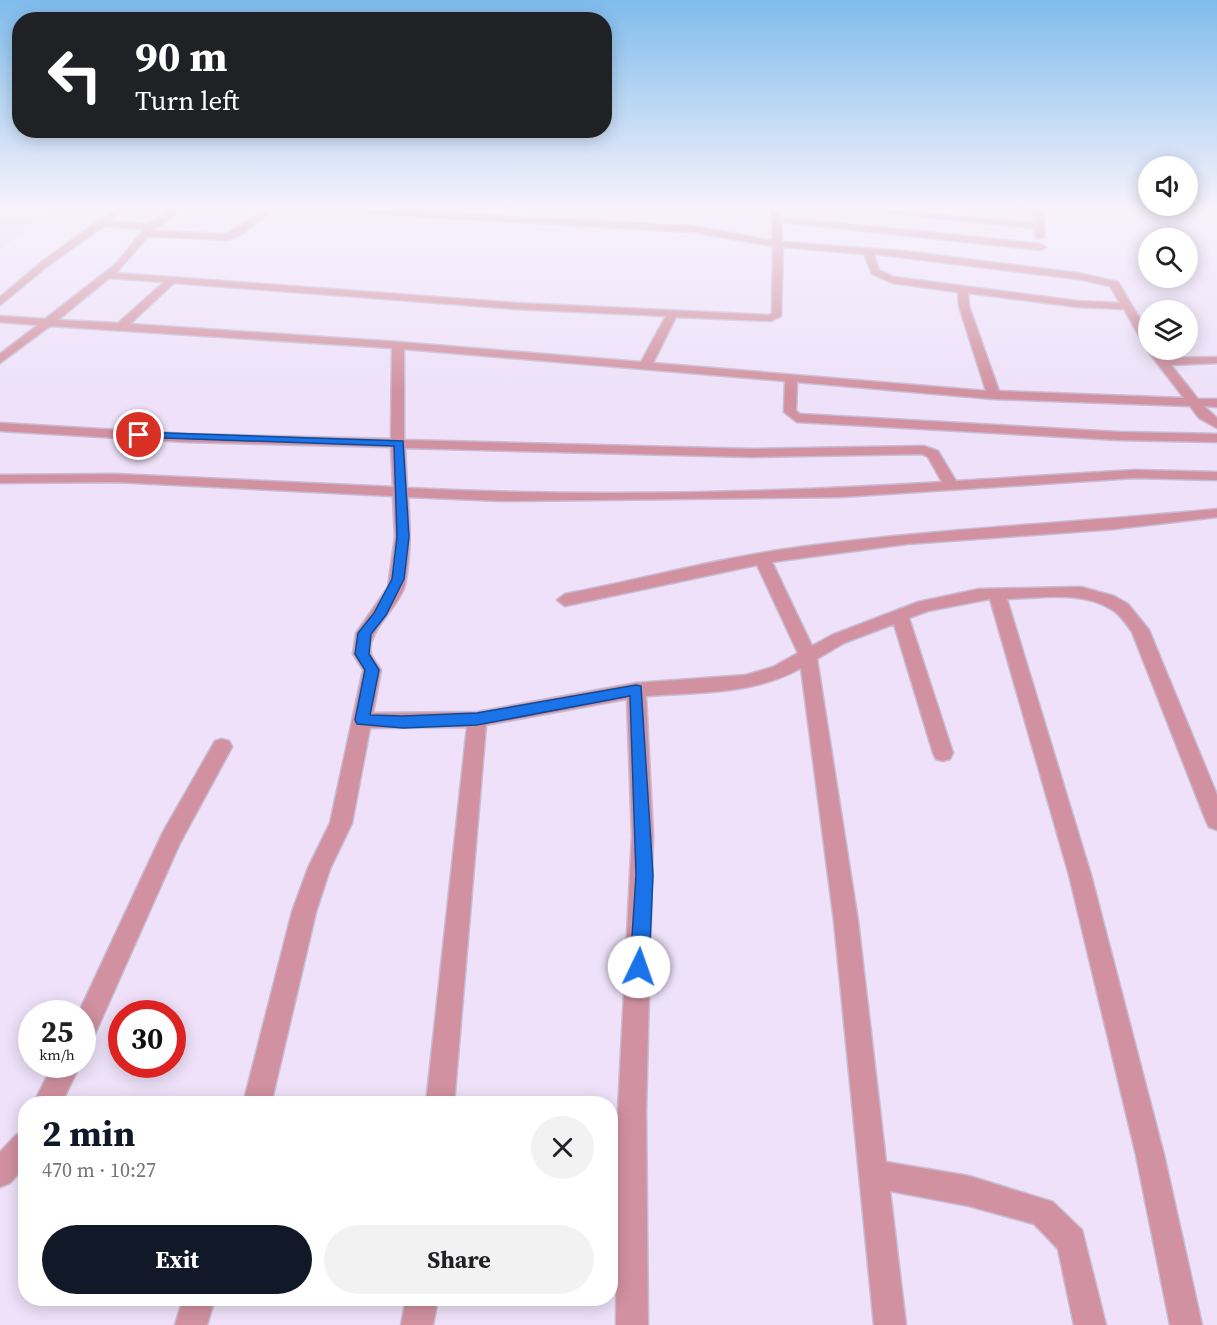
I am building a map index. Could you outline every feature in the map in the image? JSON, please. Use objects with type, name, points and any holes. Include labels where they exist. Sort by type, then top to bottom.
[{"type":"street","points":[[0,302],[39,269]]},
{"type":"street","points":[[0,360],[114,269]]},
{"type":"street","points":[[106,275],[671,316],[771,318],[777,314],[778,269]]},
{"type":"street","points":[[874,269],[879,276],[963,289],[1078,304],[1127,306]]},
{"type":"street","points":[[1069,269],[1114,284],[1138,324]]},
{"type":"street","points":[[120,327],[171,281]]},
{"type":"street","points":[[963,289],[964,306],[994,394]]},
{"type":"street","points":[[645,366],[671,316]]},
{"type":"street","points":[[0,319],[398,345],[994,394],[1217,403]]},
{"type":"street","points":[[258,1096],[304,912],[319,868],[341,823],[372,670],[362,654],[365,633],[380,615],[398,579],[403,537],[396,414],[398,345]]},
{"type":"street","points":[[1161,362],[1217,360]]},
{"type":"street","points":[[1161,362],[1193,401],[1217,424]]},
{"type":"street","points":[[792,376],[790,412],[797,418],[1119,436],[1217,438]]},
{"type":"street","points":[[0,428],[186,438],[804,454],[924,450],[933,454],[951,485]]},
{"type":"street","points":[[0,479],[115,478],[402,494],[503,497],[840,493],[1134,474],[1217,476]]},
{"type":"street","points":[[565,600],[680,578],[762,558],[907,539],[1115,524],[1217,513]]},
{"type":"street","points":[[762,558],[808,656],[846,921],[890,1325]]},
{"type":"street","points":[[362,720],[403,722],[477,719],[636,690],[746,681],[779,672],[838,639],[924,606],[996,592],[1081,592],[1108,600],[1122,608],[1140,630],[1217,820]]},
{"type":"street","points":[[996,592],[1009,628],[1080,874],[1150,1155],[1186,1325]]},
{"type":"street","points":[[900,615],[943,753]]},
{"type":"street","points":[[632,1325],[630,1208],[633,1082],[644,875],[636,690]]},
{"type":"street","points":[[441,1096],[477,719]]},
{"type":"street","points":[[96,1003],[171,839],[222,747]]},
{"type":"street","points":[[51,1096],[60,1078]]},
{"type":"street","points":[[0,1173],[18,1153]]},
{"type":"street","points":[[875,1174],[969,1191],[1043,1212],[1071,1241],[1090,1325]]},
{"type":"street","points":[[191,1325],[197,1306]]},
{"type":"street","points":[[417,1325],[421,1306]]},
{"type":"route","points":[[139,435],[399,444],[403,537],[398,579],[380,615],[365,633],[362,654],[372,670],[362,720],[403,722],[477,719],[636,690],[639,713],[644,875],[639,967]]}]
